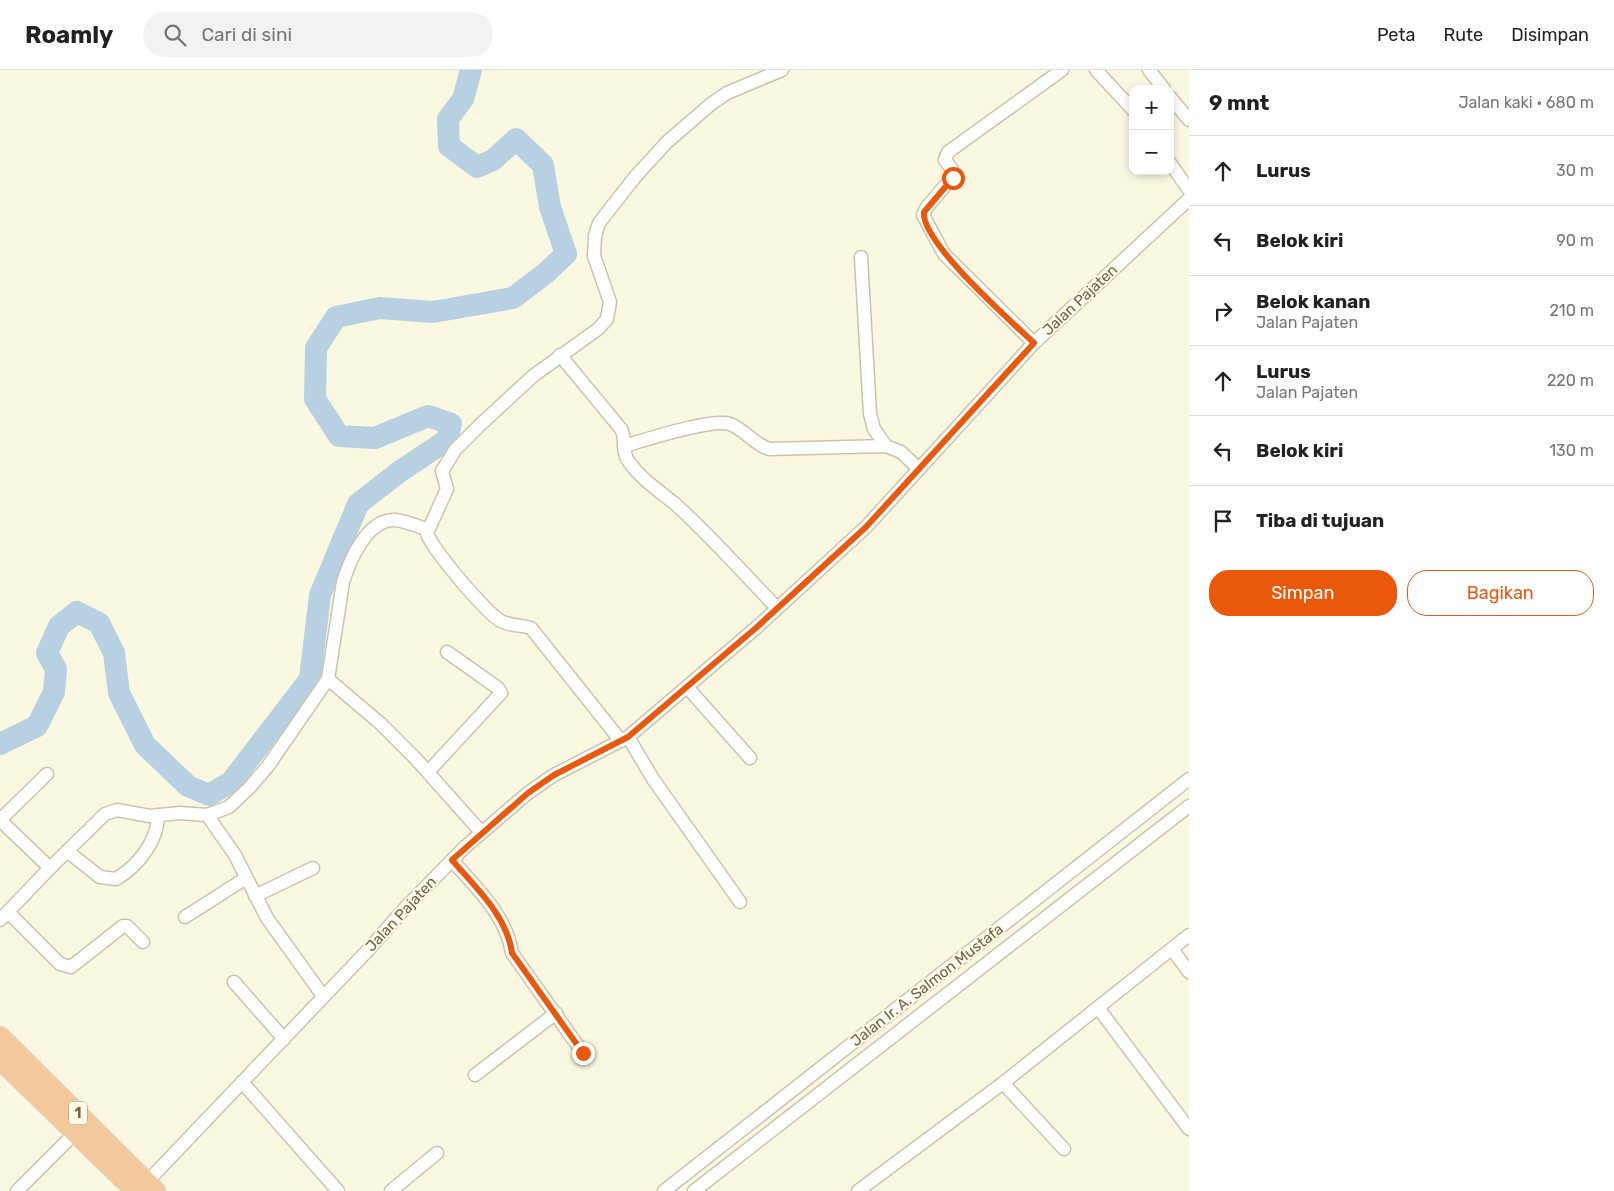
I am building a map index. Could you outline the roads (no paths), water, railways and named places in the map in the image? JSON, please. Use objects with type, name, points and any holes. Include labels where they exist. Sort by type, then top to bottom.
[{"type":"highway","name":"1","points":[[0,1036],[146,1188]]},
{"type":"highway","name":"1","points":[[0,1060],[75,1133],[146,1188]]},
{"type":"street","points":[[740,902],[624,739],[531,628],[502,622],[490,614],[428,537],[428,530],[444,495],[442,471],[455,450],[533,376],[598,329],[607,318],[610,302],[594,256],[595,236],[599,223],[612,205],[667,142],[693,118],[727,93],[782,70]]},
{"type":"street","points":[[1034,343],[944,254],[923,215],[927,207],[955,174],[945,160],[948,152],[1062,70]]},
{"type":"street","points":[[1096,70],[1129,106]]},
{"type":"street","points":[[1149,70],[1161,85]]},
{"type":"street","points":[[1174,102],[1189,120]]},
{"type":"street","points":[[1174,169],[1189,190]]},
{"type":"street","name":"Jalan Pajaten","points":[[146,1188],[242,1082],[452,860],[528,793],[554,775],[624,739],[761,623],[846,547],[1034,343],[1189,199]]},
{"type":"street","points":[[861,257],[870,414],[874,429],[886,446]]},
{"type":"street","points":[[560,355],[621,429],[625,436],[624,446],[627,460],[646,480],[674,503],[777,608]]},
{"type":"street","points":[[624,446],[712,423],[729,424],[741,430],[759,446],[769,449],[886,446],[901,452],[919,469]]},
{"type":"street","points":[[143,942],[127,926],[123,926],[71,967],[65,967],[4,916],[68,850],[105,814],[112,810],[158,815],[180,813],[207,815],[229,807],[268,766],[328,679],[343,582],[347,570],[367,534],[377,524],[396,520],[428,530]]},
{"type":"street","points":[[428,772],[501,693],[498,688],[447,652]]},
{"type":"street","points":[[328,679],[381,724],[428,772],[482,832]]},
{"type":"street","points":[[687,687],[750,758]]},
{"type":"street","points":[[47,774],[0,820],[50,868]]},
{"type":"street","name":"Jalan Ir. A. Salmon Mustafa","points":[[664,1191],[1189,779]]},
{"type":"street","name":"Jalan Ir. A. Salmon Mustafa","points":[[694,1191],[1189,806]]},
{"type":"street","points":[[68,850],[100,877],[116,879],[128,870],[152,842],[156,833],[158,815]]},
{"type":"street","points":[[207,815],[235,855],[255,896],[281,939],[323,996]]},
{"type":"street","points":[[452,860],[504,924],[510,937],[512,953],[583,1053]]},
{"type":"street","points":[[255,896],[313,868]]},
{"type":"street","points":[[185,917],[246,878]]},
{"type":"street","points":[[858,1191],[1003,1083],[1189,935]]},
{"type":"street","points":[[1172,950],[1189,972]]},
{"type":"street","points":[[234,982],[284,1039]]},
{"type":"street","points":[[1099,1008],[1189,1129]]},
{"type":"street","points":[[474,1075],[556,1013]]},
{"type":"street","points":[[242,1082],[338,1191]]},
{"type":"street","points":[[1003,1083],[1064,1149]]},
{"type":"street","points":[[17,1191],[75,1133]]},
{"type":"street","points":[[391,1191],[436,1153]]},
{"type":"waterway","points":[[0,744],[37,726],[54,692],[56,669],[47,653],[59,626],[77,612],[99,623],[114,653],[119,693],[145,745],[188,786],[209,795],[231,782],[310,679],[320,595],[358,504],[399,472],[447,440],[451,424],[428,416],[375,438],[339,436],[315,399],[316,348],[336,317],[380,308],[433,312],[513,298],[547,272],[566,254],[550,207],[543,165],[516,139],[493,160],[477,167],[449,146],[448,119],[463,99],[471,70]]}]
